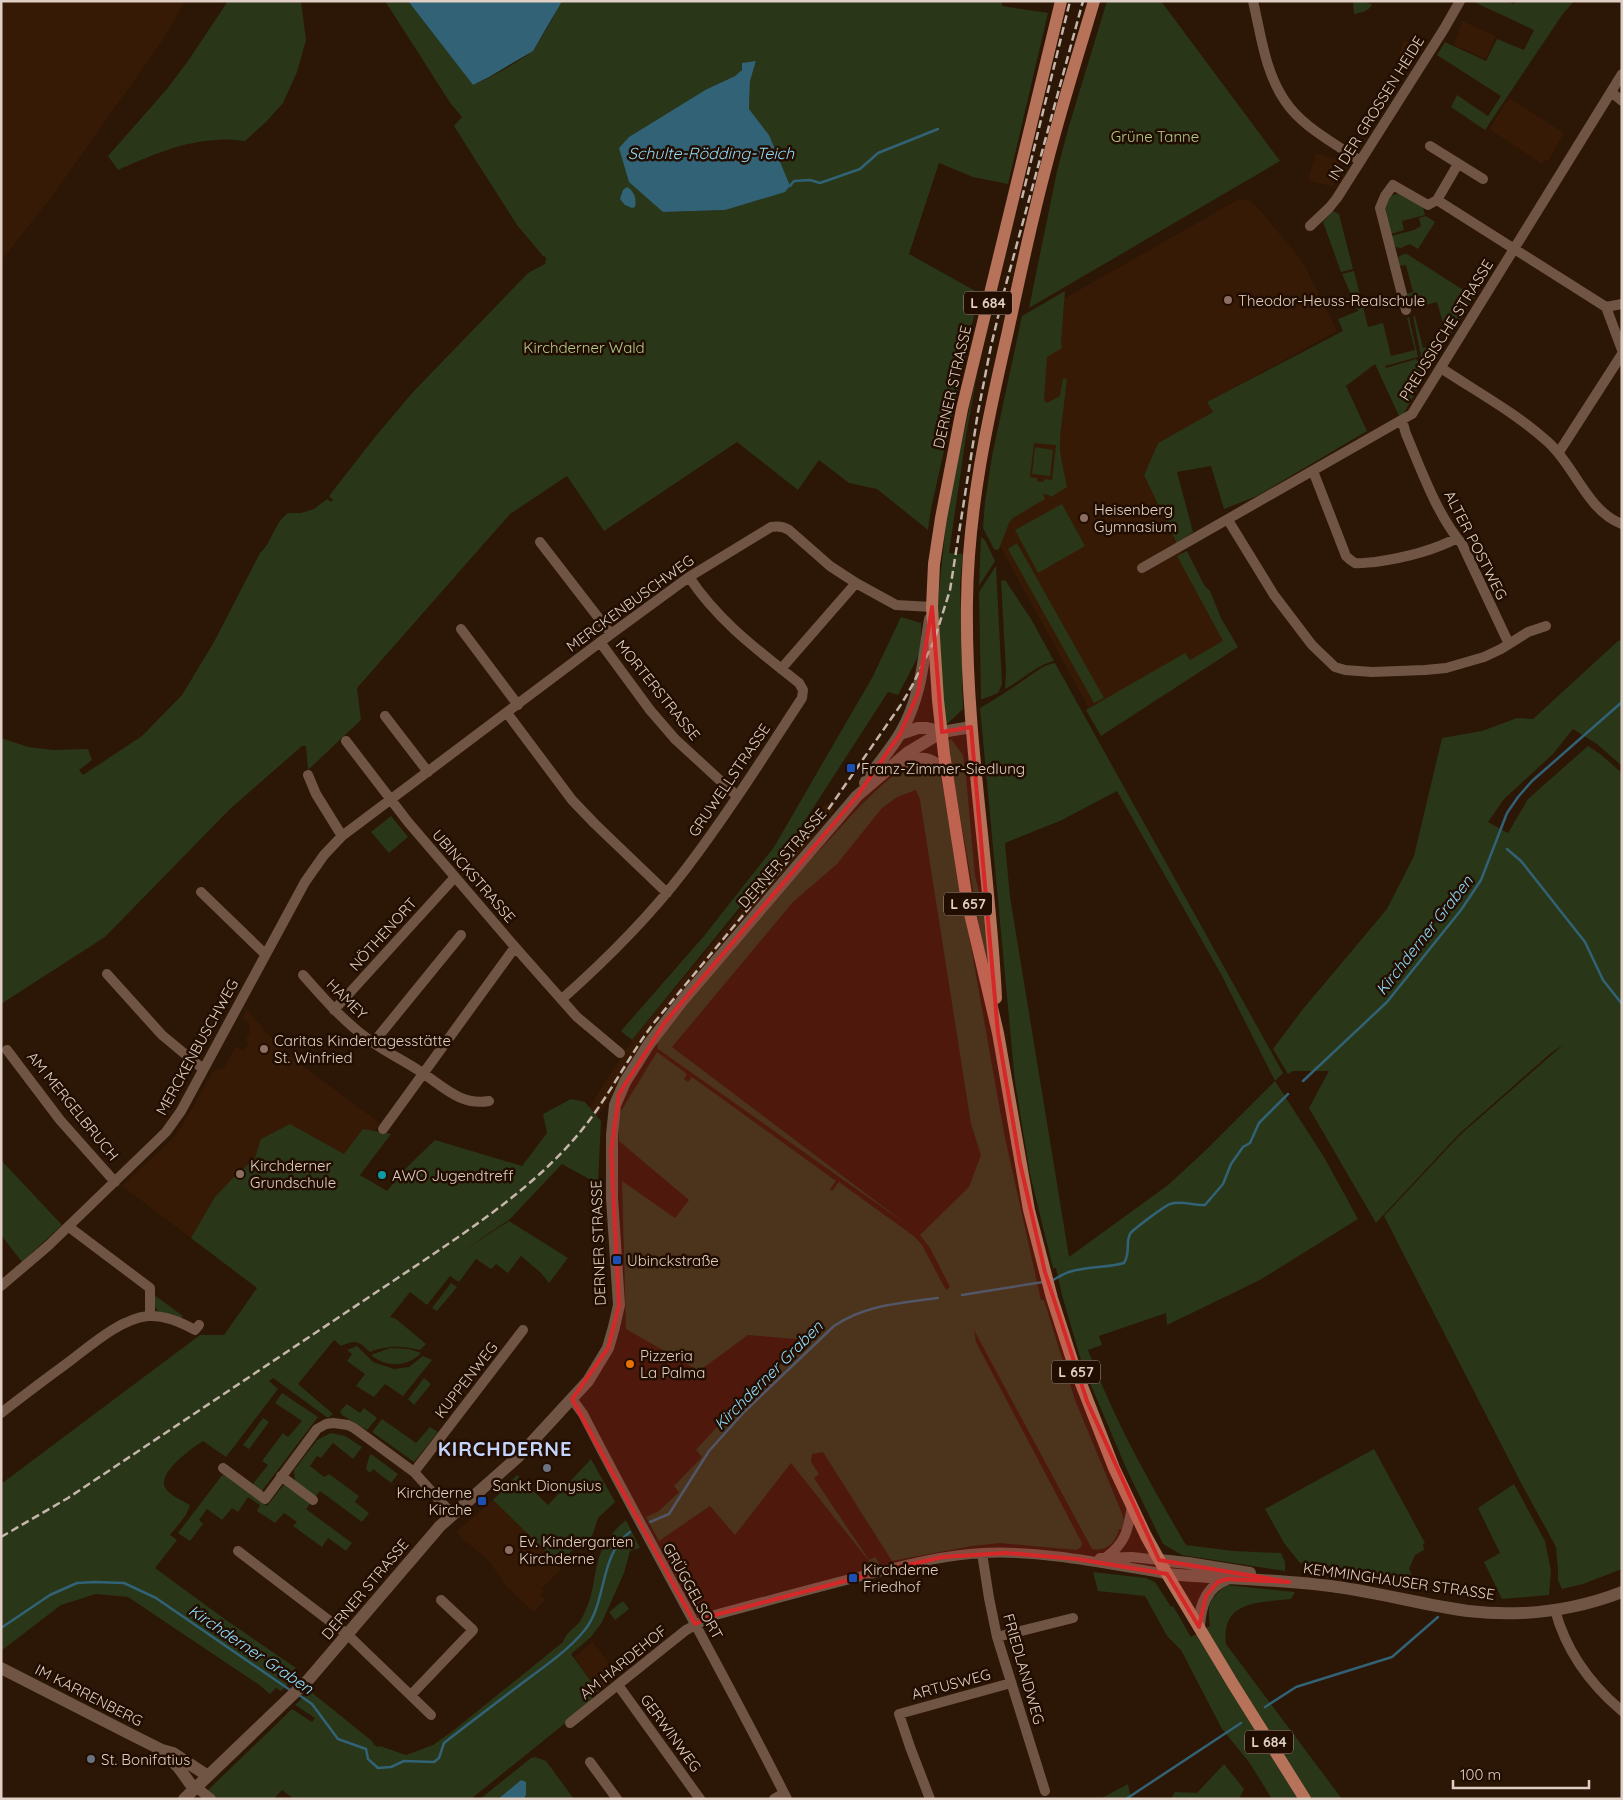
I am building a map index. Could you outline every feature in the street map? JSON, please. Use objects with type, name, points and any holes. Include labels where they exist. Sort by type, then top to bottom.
[{"type":"main road","name":"DERNER STRASSE","points":[[932,607],[934,564],[960,419],[1061,1]]},
{"type":"main road","name":"L 684","points":[[971,727],[967,601],[969,545],[983,441],[1036,207],[1064,100],[1094,1]]},
{"type":"main road","name":"L 684","points":[[932,607],[942,732]]},
{"type":"main road","points":[[857,796],[870,774],[900,734],[914,707],[932,607]]},
{"type":"main road","points":[[900,734],[918,728],[942,732],[971,727]]},
{"type":"main road","name":"L 657","points":[[971,727],[994,958],[998,1034]]},
{"type":"main road","name":"DERNER STRASSE","points":[[184,1799],[301,1687],[348,1635],[429,1538],[452,1514],[506,1469],[588,1381],[608,1348],[618,1305],[611,1151],[612,1120],[619,1094],[636,1064],[666,1022],[857,796],[907,753],[942,732]]},
{"type":"main road","name":"L 657","points":[[942,732],[968,901],[998,1034],[1029,1210],[1045,1272],[1087,1401],[1132,1506],[1166,1574]]},
{"type":"main road","points":[[892,766],[917,758],[925,758],[932,760],[947,772]]},
{"type":"main road","name":"KEMMINGHAUSER STRASSE","points":[[1159,1560],[1215,1567],[1289,1582]]},
{"type":"main road","name":"L 684","points":[[1166,1574],[1305,1799]]},
{"type":"main road","name":"KEMMINGHAUSER STRASSE","points":[[1166,1574],[1289,1582],[1346,1588],[1468,1611],[1509,1613],[1555,1610],[1592,1602],[1622,1592]]},
{"type":"main road","points":[[1199,1627],[1206,1596],[1218,1582],[1227,1579]]},
{"type":"main road","name":"IM KARRENBERG","points":[[1,1668],[162,1750],[173,1753],[208,1776]]},
{"type":"main road","name":"IM KARRENBERG","points":[[162,1750],[195,1788]]},
{"type":"street","points":[[1253,1],[1271,74],[1285,101],[1310,126],[1360,161]]},
{"type":"street","name":"IN DER GROSSEN HEIDE","points":[[1310,226],[1329,208],[1460,1]]},
{"type":"street","name":"PREUSSISCHE STRASSE","points":[[1142,568],[1412,414],[1622,74]]},
{"type":"street","points":[[1611,92],[1622,101]]},
{"type":"street","points":[[1430,146],[1483,179]]},
{"type":"street","points":[[1406,310],[1380,208],[1385,196],[1393,185],[1428,205],[1437,200],[1458,164]]},
{"type":"street","points":[[1437,200],[1606,307],[1622,350]]},
{"type":"street","points":[[1606,307],[1622,304]]},
{"type":"street","points":[[1559,452],[1622,354]]},
{"type":"street","points":[[1441,368],[1514,414],[1559,452],[1598,508],[1609,518],[1622,524]]},
{"type":"street","name":"ALTER POSTWEG","points":[[1402,420],[1406,434],[1451,531],[1462,544],[1509,644]]},
{"type":"street","points":[[1313,471],[1346,556],[1351,561],[1364,563],[1403,557],[1447,544],[1457,538]]},
{"type":"street","points":[[1228,520],[1274,596],[1312,645],[1335,667],[1345,670],[1372,672],[1446,668],[1478,659],[1509,644],[1528,632],[1546,626]]},
{"type":"street","name":"MERCKENBUSCHWEG","points":[[1,1286],[69,1226],[166,1132],[181,1111],[202,1069],[305,882],[324,855],[342,836],[600,642],[689,578],[771,527],[777,526],[789,530],[830,566],[896,605],[932,607]]},
{"type":"street","points":[[540,542],[611,634]]},
{"type":"street","name":"GRUWELLSTRASSE","points":[[562,999],[605,960],[667,893],[737,796],[802,698],[803,690],[799,683],[732,628],[712,608],[689,578]]},
{"type":"street","points":[[781,669],[856,583]]},
{"type":"street","points":[[461,629],[518,705]]},
{"type":"street","name":"MORTERSTRASSE","points":[[600,642],[650,710],[675,739],[737,796]]},
{"type":"street","points":[[507,713],[572,800],[667,893]]},
{"type":"street","points":[[385,716],[428,772]]},
{"type":"street","points":[[346,741],[390,800]]},
{"type":"street","points":[[308,775],[316,794],[342,836]]},
{"type":"street","name":"UBINCKSTRASSE","points":[[390,800],[455,878],[562,999],[592,1030],[620,1053]]},
{"type":"street","name":"NÖTHENORT","points":[[334,1010],[455,878]]},
{"type":"street","points":[[201,892],[265,954]]},
{"type":"street","points":[[373,1043],[461,935]]},
{"type":"street","points":[[382,1129],[515,947]]},
{"type":"street","points":[[107,974],[162,1035],[202,1069]]},
{"type":"street","name":"HAMEY","points":[[303,975],[350,1026],[373,1043],[423,1072],[463,1100],[481,1103],[489,1101]]},
{"type":"street","name":"AM MERGELBRUCH","points":[[7,1050],[54,1112],[116,1182]]},
{"type":"street","points":[[69,1226],[150,1288],[150,1316]]},
{"type":"street","points":[[1,1412],[117,1327],[138,1318],[150,1316],[169,1318],[195,1330],[199,1325]]},
{"type":"street","name":"KUPPENWEG","points":[[414,1472],[523,1330]]},
{"type":"street","name":"GRÜGGELSORT","points":[[572,1400],[583,1414],[785,1796]]},
{"type":"street","points":[[223,1468],[265,1499],[317,1429],[326,1424],[333,1423],[348,1425],[414,1472],[452,1514]]},
{"type":"street","points":[[282,1476],[313,1500]]},
{"type":"street","points":[[1105,1558],[1120,1546],[1124,1540],[1132,1506]]},
{"type":"street","points":[[238,1551],[348,1635],[431,1715]]},
{"type":"street","name":"KEMMINGHAUSER STRASSE","points":[[695,1624],[715,1615],[891,1569],[943,1558],[982,1553],[1006,1553],[1077,1559],[1166,1574]]},
{"type":"street","name":"FRIEDLANDWEG","points":[[982,1553],[997,1637],[1045,1790]]},
{"type":"street","name":"KEMMINGHAUSER STRASSE","points":[[1077,1559],[1132,1557],[1159,1560]]},
{"type":"street","points":[[411,1696],[473,1630],[441,1600]]},
{"type":"street","points":[[1555,1610],[1560,1630],[1581,1668],[1594,1685],[1622,1712]]},
{"type":"street","points":[[997,1637],[1073,1618]]},
{"type":"street","name":"AM HARDEHOF","points":[[570,1723],[695,1624]]},
{"type":"street","name":"ARTUSWEG","points":[[930,1799],[899,1714],[1011,1683]]},
{"type":"street","name":"GERWINWEG","points":[[618,1685],[700,1799]]},
{"type":"street","points":[[590,1762],[616,1799]]},
{"type":"street","name":"IM KARRENBERG","points":[[195,1788],[211,1799]]},
{"type":"street","points":[[774,1799],[785,1796]]},
{"type":"highlighted area","points":[[932,607],[942,732],[971,727],[998,1033],[1020,1163],[1045,1272],[1087,1401],[1159,1560],[1289,1582],[1227,1579],[1218,1582],[1206,1596],[1199,1627],[1167,1574],[1077,1559],[1006,1553],[943,1557],[899,1567],[715,1615],[695,1624],[572,1399],[608,1348],[619,1305],[611,1151],[619,1094],[665,1022],[857,796],[900,734],[918,693]]},
{"type":"shaded area","points":[[1,1],[185,1],[162,41],[53,195],[1,261]]},
{"type":"shaded area","points":[[1462,21],[1496,36],[1486,59],[1454,45]]},
{"type":"shaded area","points":[[1403,40],[1418,44],[1412,67],[1397,63]]},
{"type":"shaded area","points":[[1509,98],[1564,133],[1548,161],[1545,159],[1542,164],[1489,129]]},
{"type":"shaded area","points":[[1316,153],[1341,160],[1333,187],[1308,180]]},
{"type":"shaded area","name":"Heisenberg Gymnasium","points":[[1239,199],[1251,201],[1302,261],[1337,331],[1208,402],[1213,412],[1158,443],[1144,474],[1177,544],[1234,646],[1102,732],[997,541],[1053,305]]},
{"type":"shaded area","points":[[825,803],[835,810],[746,918],[586,1132],[569,1132],[591,1105],[632,1040],[794,846]]},
{"type":"shaded area","name":"Kirchderner Grundschule","points":[[247,1009],[285,1053],[380,1123],[353,1162],[257,1288],[122,1186],[171,1140],[182,1126],[213,1071],[224,1068],[236,1046],[243,1051],[249,1044],[246,1039],[250,1032],[250,1026],[242,1018]]},
{"type":"shaded area","name":"Ev. Kindergarten Kirchderne","points":[[493,1500],[560,1565],[560,1570],[541,1589],[544,1591],[540,1595],[545,1600],[534,1612],[508,1588],[487,1559],[456,1532]]},
{"type":"shaded area","points":[[593,1642],[617,1675],[598,1690],[574,1657]]},
{"type":"green space","points":[[228,1],[301,1],[306,40],[297,72],[283,103],[245,141],[221,140],[192,143],[154,155],[118,170],[108,156],[167,89]]},
{"type":"green space","name":"Kirchderner Wald","points":[[385,1],[408,1],[473,85],[510,66],[531,52],[547,28],[560,1],[1002,1],[1002,6],[1048,13],[1008,184],[973,177],[939,163],[909,254],[979,293],[928,530],[877,489],[849,483],[819,460],[798,490],[737,442],[604,531],[567,476],[510,514],[357,688],[361,720],[308,770],[306,746],[302,746],[230,809],[105,937],[1,1004],[1,738],[28,747],[53,750],[88,749],[92,760],[79,770],[83,775],[142,736],[182,695],[214,642],[260,553],[283,517],[288,513],[301,513],[314,509],[327,499],[331,502],[333,500],[329,496],[413,392],[528,273],[545,264],[546,257],[543,256],[517,225],[454,126],[462,117],[451,104]],"holes":[[[756,61],[750,81],[749,109],[769,135],[725,210],[663,212],[659,207],[707,89],[735,76]]]},
{"type":"green space","name":"Grüne Tanne","points":[[1107,1],[1161,1],[1280,161],[1029,308],[1057,171]]},
{"type":"green space","points":[[1353,1],[1366,1],[1372,4],[1368,10],[1354,14]]},
{"type":"green space","points":[[1472,1],[1506,1],[1514,4],[1515,1],[1574,1],[1562,15],[1485,130],[1451,107],[1457,95],[1488,116],[1501,96],[1437,55],[1445,42],[1486,61],[1497,39],[1524,50],[1534,30]]},
{"type":"green space","points":[[1399,193],[1423,207],[1425,215],[1402,221],[1404,230],[1391,234],[1385,206],[1391,196]]},
{"type":"green space","points":[[1333,211],[1339,214],[1353,269],[1341,272],[1323,222]]},
{"type":"green space","points":[[1426,216],[1435,222],[1418,249],[1410,244],[1401,248],[1395,247],[1391,236],[1414,230],[1421,226],[1419,218]]},
{"type":"green space","points":[[1407,254],[1474,297],[1429,369],[1425,367],[1422,361],[1413,316],[1415,316],[1423,348],[1440,344],[1446,334],[1437,302],[1418,307],[1409,302],[1406,294],[1413,292],[1406,265],[1399,266],[1398,257]]},
{"type":"green space","points":[[1354,271],[1368,327],[1383,323],[1391,356],[1415,350],[1407,318],[1409,317],[1418,357],[1385,366],[1386,368],[1416,359],[1427,372],[1404,413],[1399,416],[1375,364],[1346,386],[1367,431],[1257,496],[1224,509],[1211,466],[1177,472],[1193,532],[1177,544],[1144,475],[1158,443],[1213,412],[1207,402],[1343,331],[1338,319],[1358,311],[1342,274]]},
{"type":"green space","points":[[1065,291],[1062,348],[1047,357],[1044,401],[1047,403],[1060,396],[1063,378],[1067,379],[1060,452],[1067,487],[1051,497],[1043,494],[1045,499],[1013,518],[1009,523],[999,549],[996,550],[983,528],[985,502],[992,456],[1022,316]],"holes":[[[1034,443],[1056,445],[1052,480],[1044,479],[1043,482],[1037,481],[1037,478],[1030,477]]]},
{"type":"green space","points":[[978,369],[949,553],[963,554],[960,584],[963,709],[945,726],[938,599],[948,505]]},
{"type":"green space","points":[[1035,447],[1053,450],[1050,476],[1032,474]]},
{"type":"green space","points":[[1062,504],[1085,546],[1038,573],[1015,530]]},
{"type":"green space","points":[[981,537],[985,540],[995,561],[979,586]]},
{"type":"green space","points":[[1017,543],[1104,698],[1094,703],[1008,549]]},
{"type":"green space","points":[[1187,551],[1204,585],[1210,591],[1221,618],[1238,647],[1101,736],[1086,710],[1185,653],[1190,660],[1223,641],[1177,556]]},
{"type":"green space","points":[[996,566],[1002,684],[998,693],[981,699],[979,592]]},
{"type":"green space","points":[[1005,580],[1031,619],[1054,661],[1041,666],[1005,689],[1006,671],[1001,581]]},
{"type":"green space","points":[[901,617],[921,623],[921,651],[898,695],[888,692],[784,853],[632,1040],[621,1031],[704,936],[774,847],[872,678]]},
{"type":"green space","points":[[1622,640],[1622,766],[1597,744],[1573,729],[1553,754],[1504,799],[1488,822],[1508,833],[1528,799],[1588,746],[1622,773],[1622,1569],[1583,1584],[1562,1589],[1558,1580],[1556,1547],[1520,1481],[1384,1216],[1460,1135],[1563,1045],[1551,1053],[1459,1134],[1376,1223],[1309,1108],[1329,1071],[1293,1071],[1288,1074],[1273,1049],[1303,1009],[1387,909],[1414,856],[1442,738],[1482,731],[1517,718],[1533,719],[1618,641]]},
{"type":"green space","points":[[1055,663],[1283,1073],[1275,1081],[1324,1157],[1358,1219],[1260,1280],[1167,1325],[1166,1313],[1099,1336],[1102,1345],[1088,1350],[1109,1400],[1133,1449],[1186,1545],[1233,1551],[1281,1553],[1285,1562],[1285,1571],[1182,1555],[1163,1544],[1126,1468],[1082,1364],[1056,1268],[1053,1268],[1030,1174],[1015,1082],[980,708],[1037,671]],"holes":[[[1117,791],[1222,976],[1275,1081],[1168,1185],[1069,1257],[1010,897],[1005,843],[1062,820]]]},
{"type":"green space","points":[[951,739],[963,755],[975,876],[986,919],[993,1005],[947,741]]},
{"type":"green space","points":[[921,763],[937,770],[941,777],[1004,1133],[1041,1300],[1044,1300],[1075,1400],[1121,1511],[1124,1520],[1123,1529],[1119,1529],[1113,1542],[1106,1548],[1092,1549],[974,1330],[976,1342],[1082,1543],[1081,1547],[1077,1550],[1000,1543],[972,1546],[892,1561],[823,1452],[812,1454],[811,1462],[819,1474],[814,1478],[869,1560],[875,1557],[879,1566],[873,1566],[791,1463],[735,1535],[710,1506],[659,1541],[646,1517],[659,1511],[679,1492],[674,1486],[702,1457],[696,1450],[709,1435],[764,1379],[808,1340],[748,1335],[699,1371],[626,1329],[622,1181],[675,1218],[689,1200],[619,1141],[618,1116],[657,1052],[687,1074],[684,1079],[688,1082],[692,1077],[836,1181],[830,1189],[832,1191],[839,1182],[915,1237],[922,1245],[946,1290],[950,1287],[930,1248],[920,1235],[969,1187],[981,1155],[971,1124],[920,800],[916,790],[897,797],[882,808],[837,864],[793,902],[672,1047],[906,1224],[658,1049],[657,1043],[740,939],[854,812],[894,775],[905,768]]},
{"type":"green space","points":[[391,816],[408,837],[389,853],[371,832]]},
{"type":"green space","points":[[571,1099],[585,1102],[601,1121],[598,1184],[562,1164],[510,1219],[463,1251],[509,1221],[568,1258],[549,1283],[541,1273],[521,1256],[508,1273],[496,1264],[491,1269],[476,1259],[459,1282],[450,1276],[427,1305],[410,1292],[390,1317],[396,1319],[426,1344],[420,1350],[395,1347],[370,1352],[357,1342],[341,1346],[334,1340],[298,1384],[333,1414],[328,1418],[273,1378],[269,1381],[278,1389],[226,1457],[203,1441],[176,1462],[166,1476],[164,1483],[168,1492],[190,1505],[186,1515],[170,1535],[177,1540],[155,1568],[296,1668],[286,1677],[291,1681],[281,1691],[276,1688],[270,1694],[128,1597],[96,1594],[61,1605],[1,1651],[1,1484],[200,1335],[224,1335],[257,1288],[191,1238],[215,1197],[255,1158],[261,1139],[290,1124],[344,1154],[363,1129],[391,1134],[360,1175],[387,1191],[403,1171],[435,1140],[522,1166],[547,1133],[543,1114]]},
{"type":"green space","points":[[1,1160],[62,1225],[22,1262],[1,1235]]},
{"type":"green space","points":[[451,1283],[457,1287],[437,1311],[432,1308]]},
{"type":"green space","points":[[153,1294],[183,1316],[181,1318],[160,1313],[155,1307]]},
{"type":"green space","points":[[357,1346],[373,1362],[394,1369],[409,1367],[423,1356],[432,1360],[403,1396],[385,1384],[374,1397],[356,1386],[365,1374],[347,1361],[352,1354],[347,1350]]},
{"type":"green space","points":[[390,1348],[409,1349],[421,1353],[410,1361],[397,1364],[383,1362],[371,1355]]},
{"type":"green space","points":[[424,1378],[431,1384],[414,1405],[408,1399]]},
{"type":"green space","points":[[282,1393],[318,1417],[261,1492],[252,1485],[268,1465],[262,1461],[283,1433],[288,1437],[302,1421],[275,1403]]},
{"type":"green space","points":[[347,1404],[360,1413],[364,1408],[377,1418],[367,1430],[342,1415],[340,1411]]},
{"type":"green space","points":[[263,1418],[269,1422],[249,1449],[243,1445]]},
{"type":"green space","points":[[382,1419],[416,1443],[430,1427],[438,1432],[414,1462],[372,1432]]},
{"type":"green space","points":[[331,1433],[345,1436],[362,1447],[353,1459],[333,1443],[321,1458],[317,1456],[310,1466],[324,1477],[329,1474],[359,1496],[355,1502],[369,1513],[362,1522],[320,1491],[315,1497],[295,1481],[294,1470],[317,1440]]},
{"type":"green space","points":[[1374,1449],[1425,1543],[1423,1544],[1424,1550],[1415,1555],[1409,1569],[1412,1575],[1355,1572],[1338,1567],[1300,1563],[1284,1543],[1265,1509]]},
{"type":"green space","points":[[371,1454],[398,1474],[391,1483],[373,1469],[370,1473],[366,1469]]},
{"type":"green space","points":[[591,1459],[615,1502],[598,1518],[589,1545],[576,1545],[560,1565],[493,1500],[517,1475],[548,1505]]},
{"type":"green space","points":[[223,1474],[267,1506],[285,1483],[310,1504],[306,1509],[352,1543],[346,1551],[328,1538],[322,1547],[293,1526],[297,1522],[284,1513],[275,1523],[257,1511],[260,1505],[248,1497],[238,1512],[232,1508],[222,1520],[207,1509],[199,1520],[203,1524],[190,1541],[178,1533]]},
{"type":"green space","points":[[1514,1484],[1545,1541],[1551,1571],[1549,1595],[1502,1599],[1484,1562],[1500,1553],[1478,1508]]},
{"type":"green space","points":[[626,1520],[640,1548],[630,1551],[624,1573],[602,1622],[591,1637],[571,1654],[598,1691],[591,1696],[594,1700],[471,1799],[294,1799],[282,1790],[274,1799],[218,1799],[207,1791],[292,1709],[312,1722],[315,1718],[295,1705],[310,1691],[378,1747],[380,1746],[406,1755],[433,1745],[563,1642],[580,1621],[588,1604],[596,1567],[605,1544],[613,1532]]},
{"type":"green space","points":[[1093,1572],[1146,1578],[1155,1582],[1171,1607],[1173,1606],[1191,1637],[1210,1626],[1209,1607],[1211,1602],[1216,1594],[1227,1585],[1295,1592],[1291,1599],[1255,1603],[1236,1611],[1229,1619],[1226,1630],[1226,1644],[1342,1799],[1272,1799],[1249,1762],[1222,1729],[1181,1650],[1167,1636],[1145,1596],[1098,1591]]},
{"type":"green space","points":[[623,1601],[629,1609],[615,1620],[609,1612]]},
{"type":"green space","points":[[535,1757],[546,1761],[574,1799],[524,1799],[526,1795],[521,1780],[498,1799],[480,1799],[531,1758]]},
{"type":"green space","points":[[1224,1764],[1244,1789],[1239,1799],[1171,1799],[1175,1792],[1197,1793]]},
{"type":"green space","points":[[1128,1784],[1131,1799],[1100,1799]]},
{"type":"water","points":[[408,1],[560,1],[561,3],[533,51],[473,85]]},
{"type":"water","name":"Schulte-Rödding-Teich","points":[[756,61],[750,81],[749,109],[769,135],[790,186],[785,192],[725,210],[663,212],[629,182],[619,148],[629,137],[707,89],[735,76],[742,70],[742,63]]},
{"type":"water","points":[[627,187],[635,198],[636,204],[632,208],[625,205],[620,199],[623,190]]},
{"type":"water","points":[[521,1780],[526,1782],[526,1795],[524,1799],[498,1799]]},
{"type":"waterway","points":[[790,186],[794,181],[810,180],[820,183],[860,169],[878,153],[938,129]]},
{"type":"waterway","name":"Kirchderner Graben","points":[[1303,1081],[1387,1002],[1461,910],[1481,880],[1507,813],[1518,797],[1532,781],[1622,702]]},
{"type":"waterway","points":[[1507,849],[1521,861],[1585,942],[1603,980],[1622,1004]]},
{"type":"waterway","name":"Kirchderner Graben","points":[[1051,1281],[1076,1270],[1124,1263],[1130,1234],[1170,1204],[1205,1205],[1223,1184],[1231,1164],[1243,1147],[1250,1143],[1259,1123],[1288,1094]]},
{"type":"waterway","name":"Kirchderner Graben","points":[[962,1295],[1043,1282]]},
{"type":"waterway","name":"Kirchderner Graben","points":[[650,1522],[669,1514],[709,1451],[744,1412],[834,1326],[858,1313],[871,1309],[938,1298]]},
{"type":"waterway","name":"Kirchderner Graben","points":[[299,1695],[312,1704],[338,1739],[366,1749],[368,1759],[378,1768],[391,1767],[404,1761],[434,1762],[439,1758],[444,1743],[558,1656],[584,1631],[597,1607],[613,1554],[620,1542],[630,1532]]},
{"type":"waterway","name":"Kirchderner Graben","points":[[1,1628],[50,1595],[77,1583],[124,1583],[156,1598],[290,1690]]},
{"type":"waterway","points":[[1265,1707],[1296,1687],[1392,1657],[1438,1617]]},
{"type":"waterway","points":[[1126,1799],[1241,1723]]},
{"type":"railway","points":[[1022,198],[1070,1]]},
{"type":"railway","points":[[1,1537],[68,1498],[432,1255],[492,1213],[530,1183],[581,1131],[653,1024],[816,827],[902,703],[934,641],[950,590],[978,412],[991,346],[1083,1]]},
{"type":"place","name":"Theodor-Heuss-Realschule","points":[[1228,300]]},
{"type":"place","name":"Heisenberg Gymnasium","points":[[1084,518]]},
{"type":"place","name":"Franz-Zimmer-Siedlung","points":[[851,768]]},
{"type":"place","name":"Caritas Kindertagesstätte St. Winfried","points":[[264,1049]]},
{"type":"place","name":"Kirchderner Grundschule","points":[[240,1174]]},
{"type":"place","name":"AWO Jugendtreff","points":[[382,1175]]},
{"type":"place","name":"Ubinckstraße","points":[[617,1260]]},
{"type":"place","name":"Pizzeria La Palma","points":[[630,1364]]},
{"type":"place","name":"Sankt Dionysius","points":[[547,1468]]},
{"type":"place","name":"Kirchderne Kirche","points":[[482,1501]]},
{"type":"place","name":"Ev. Kindergarten Kirchderne","points":[[509,1550]]},
{"type":"place","name":"Kirchderne Friedhof","points":[[853,1578]]},
{"type":"place","name":"St. Bonifatius","points":[[91,1759]]},
{"type":"district","name":"KIRCHDERNE","points":[[505,1448]]}]
